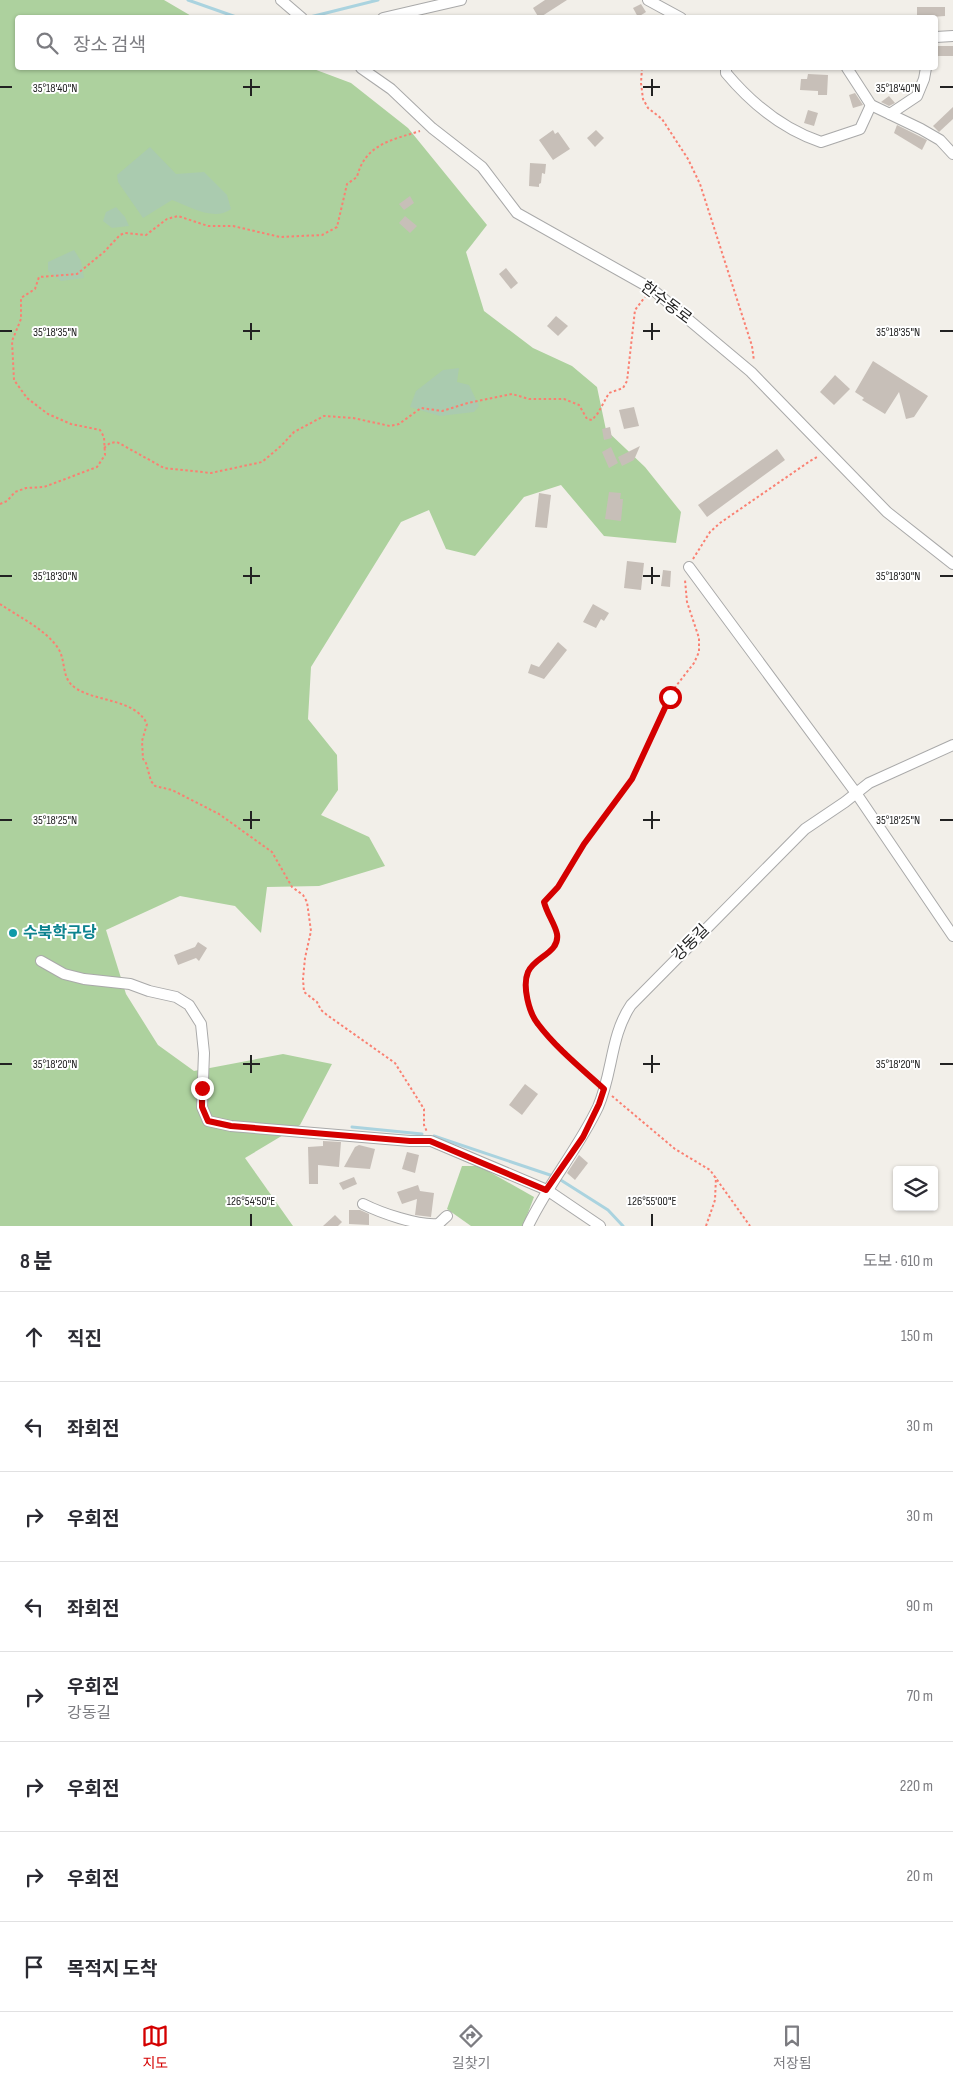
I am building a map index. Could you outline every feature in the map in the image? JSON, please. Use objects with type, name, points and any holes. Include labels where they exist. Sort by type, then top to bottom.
[{"type":"street","points":[[281,0],[298,15]]},
{"type":"street","points":[[396,15],[461,0]]},
{"type":"street","points":[[648,0],[675,15]]},
{"type":"street","points":[[938,37],[953,36]]},
{"type":"street","name":"한수동로","points":[[364,70],[392,89],[432,128],[482,167],[517,213],[653,290],[757,378],[887,512],[953,564]]},
{"type":"street","points":[[726,70],[760,109],[784,126],[821,142],[860,129],[871,105]]},
{"type":"street","points":[[848,70],[871,105],[940,140],[953,154]]},
{"type":"street","points":[[890,114],[917,96],[925,70]]},
{"type":"street","points":[[689,567],[856,793],[953,936]]},
{"type":"street","name":"강동길","points":[[528,1226],[549,1186],[583,1137],[599,1104],[619,1025],[631,1005],[805,829],[869,783],[953,745]]},
{"type":"street","points":[[42,960],[64,974],[84,979],[130,984],[149,991],[176,996],[189,1005],[201,1024],[204,1053],[202,1107],[208,1121],[231,1126],[410,1141],[430,1141],[549,1186],[600,1226]]},
{"type":"street","points":[[363,1204],[399,1223],[414,1226],[438,1224],[446,1216]]},
{"type":"path","points":[[642,70],[643,99],[648,108],[662,120],[688,159],[700,184],[752,346],[757,378]]},
{"type":"path","points":[[0,504],[7,501],[15,492],[26,488],[44,487],[97,467],[105,455],[104,437],[100,430],[71,424],[48,414],[27,398],[14,380],[12,341],[20,319],[20,298],[35,290],[39,277],[77,274],[104,252],[120,235],[125,233],[146,235],[167,219],[178,216],[208,226],[233,226],[280,237],[322,235],[337,226],[347,184],[358,177],[361,164],[373,151],[384,142],[432,128]]},
{"type":"path","points":[[104,448],[110,443],[117,442],[164,468],[211,473],[262,462],[294,432],[324,416],[353,418],[390,426],[399,424],[422,408],[442,411],[468,403],[512,394],[529,399],[564,399],[579,405],[587,419],[592,420],[609,392],[623,388],[627,380],[635,310],[653,290]]},
{"type":"path","points":[[750,1226],[710,1170],[675,1149],[656,1134],[604,1089],[537,1023],[532,1013],[527,992],[526,975],[534,964],[550,951],[556,941],[557,934],[546,913],[544,902],[558,887],[584,844],[632,779],[676,686],[694,663],[698,652],[699,638],[685,593],[685,580],[689,567],[710,532],[720,523],[810,460],[829,452]]},
{"type":"path","points":[[0,604],[44,634],[59,649],[66,679],[75,688],[97,698],[126,705],[144,717],[147,724],[142,741],[143,759],[151,781],[155,786],[172,790],[219,814],[272,852],[292,887],[303,895],[307,902],[311,932],[305,958],[304,992],[317,1002],[321,1010],[327,1015],[395,1063],[424,1109],[424,1125],[430,1141]]},
{"type":"path","points":[[706,1226],[715,1200],[716,1177]]},
{"type":"green space","points":[[0,0],[164,0],[190,15],[15,15],[15,70],[316,70],[351,83],[408,128],[487,225],[466,252],[484,311],[533,348],[572,366],[597,387],[606,430],[645,467],[681,512],[676,543],[604,536],[561,485],[524,497],[475,556],[446,549],[429,510],[401,522],[311,667],[308,719],[337,755],[338,790],[321,815],[369,837],[385,866],[319,886],[267,887],[261,933],[235,906],[180,896],[106,930],[126,994],[158,1045],[194,1071],[283,1054],[332,1064],[300,1125],[245,1158],[293,1226],[0,1226]]},
{"type":"green space","points":[[150,147],[176,174],[204,172],[227,195],[231,209],[225,213],[217,214],[202,212],[172,200],[143,218],[118,182],[117,175]]},
{"type":"green space","points":[[116,207],[125,217],[129,226],[112,228],[103,221],[106,212]]},
{"type":"green space","points":[[74,250],[81,261],[84,278],[61,281],[48,271],[48,262]]},
{"type":"green space","points":[[459,368],[457,382],[469,385],[479,406],[474,412],[440,416],[410,407],[416,391],[443,370]]},
{"type":"green space","points":[[462,1166],[479,1166],[534,1197],[523,1226],[471,1226],[447,1209]]},
{"type":"building","points":[[545,0],[567,0],[544,15],[537,15],[533,8]]},
{"type":"building","points":[[641,4],[646,12],[637,15],[633,8]]},
{"type":"building","points":[[917,7],[945,7],[945,16],[917,15]]},
{"type":"building","points":[[938,46],[953,46],[953,56],[938,56]]},
{"type":"building","points":[[808,74],[828,75],[827,95],[818,95],[818,91],[800,90],[801,79],[807,79]]},
{"type":"building","points":[[855,93],[863,105],[853,108],[849,95]]},
{"type":"building","points":[[889,96],[895,103],[889,106],[881,102]]},
{"type":"building","points":[[953,107],[953,119],[939,132],[933,126]]},
{"type":"building","points":[[808,110],[818,113],[814,126],[804,123]]},
{"type":"building","points":[[897,125],[927,140],[922,150],[894,133]]},
{"type":"building","points":[[553,130],[555,134],[558,132],[570,149],[553,160],[539,140]]},
{"type":"building","points":[[596,130],[604,138],[595,147],[587,138]]},
{"type":"building","points":[[530,163],[546,164],[545,174],[542,173],[539,187],[529,186]]},
{"type":"building","points":[[410,196],[414,203],[404,210],[399,204]]},
{"type":"building","points":[[405,216],[417,226],[410,233],[399,223]]},
{"type":"building","points":[[506,268],[518,283],[511,289],[499,274]]},
{"type":"building","points":[[556,316],[568,326],[558,336],[547,326]]},
{"type":"building","points":[[873,361],[928,396],[914,417],[906,419],[899,392],[885,414],[862,400],[864,398],[855,392]]},
{"type":"building","points":[[835,375],[850,389],[834,405],[820,392]]},
{"type":"building","points":[[634,407],[639,426],[624,429],[619,410]]},
{"type":"building","points":[[610,427],[612,438],[604,440],[602,429]]},
{"type":"building","points":[[640,446],[634,460],[622,466],[618,457]]},
{"type":"building","points":[[611,447],[618,463],[609,468],[602,452]]},
{"type":"building","points":[[777,449],[785,460],[707,517],[698,505]]},
{"type":"building","points":[[609,492],[621,493],[620,499],[623,499],[621,521],[605,519]]},
{"type":"building","points":[[539,493],[551,495],[547,528],[535,527]]},
{"type":"building","points":[[627,561],[644,563],[641,590],[624,588]]},
{"type":"building","points":[[663,570],[671,571],[670,587],[661,586]]},
{"type":"building","points":[[593,604],[609,613],[604,621],[601,619],[596,628],[583,622]]},
{"type":"building","points":[[558,642],[567,650],[544,679],[528,673],[531,664],[539,667]]},
{"type":"building","points":[[198,942],[207,948],[199,961],[196,958],[178,965],[174,955],[195,947]]},
{"type":"building","points":[[525,1084],[538,1094],[522,1115],[509,1105]]},
{"type":"building","points":[[323,1141],[341,1142],[339,1167],[318,1165],[318,1184],[309,1184],[308,1147],[323,1146]]},
{"type":"building","points":[[359,1145],[375,1149],[370,1169],[344,1167],[355,1147]]},
{"type":"building","points":[[407,1152],[419,1155],[415,1173],[402,1169]]},
{"type":"building","points":[[579,1155],[588,1163],[575,1180],[567,1173]]},
{"type":"building","points":[[354,1177],[357,1184],[343,1190],[339,1183]]},
{"type":"building","points":[[418,1185],[420,1191],[434,1193],[431,1217],[415,1215],[417,1199],[402,1204],[397,1192]]},
{"type":"building","points":[[349,1210],[360,1210],[369,1214],[369,1225],[349,1224]]},
{"type":"building","points":[[335,1215],[342,1222],[338,1226],[323,1226]]},
{"type":"waterway","points":[[188,0],[230,15]]},
{"type":"waterway","points":[[318,15],[378,0]]},
{"type":"waterway","points":[[352,1127],[422,1134]]},
{"type":"waterway","points":[[434,1136],[556,1177],[608,1210],[623,1226]]},
{"type":"place","name":"수북학구당","points":[[13,933]]},
{"type":"route","points":[[202,1088],[202,1107],[208,1121],[231,1126],[410,1141],[430,1141],[472,1157],[546,1190],[583,1137],[604,1089],[554,1042],[537,1023],[532,1013],[527,992],[526,975],[534,964],[554,947],[557,934],[546,913],[544,902],[558,887],[584,844],[632,779],[670,697]]}]
